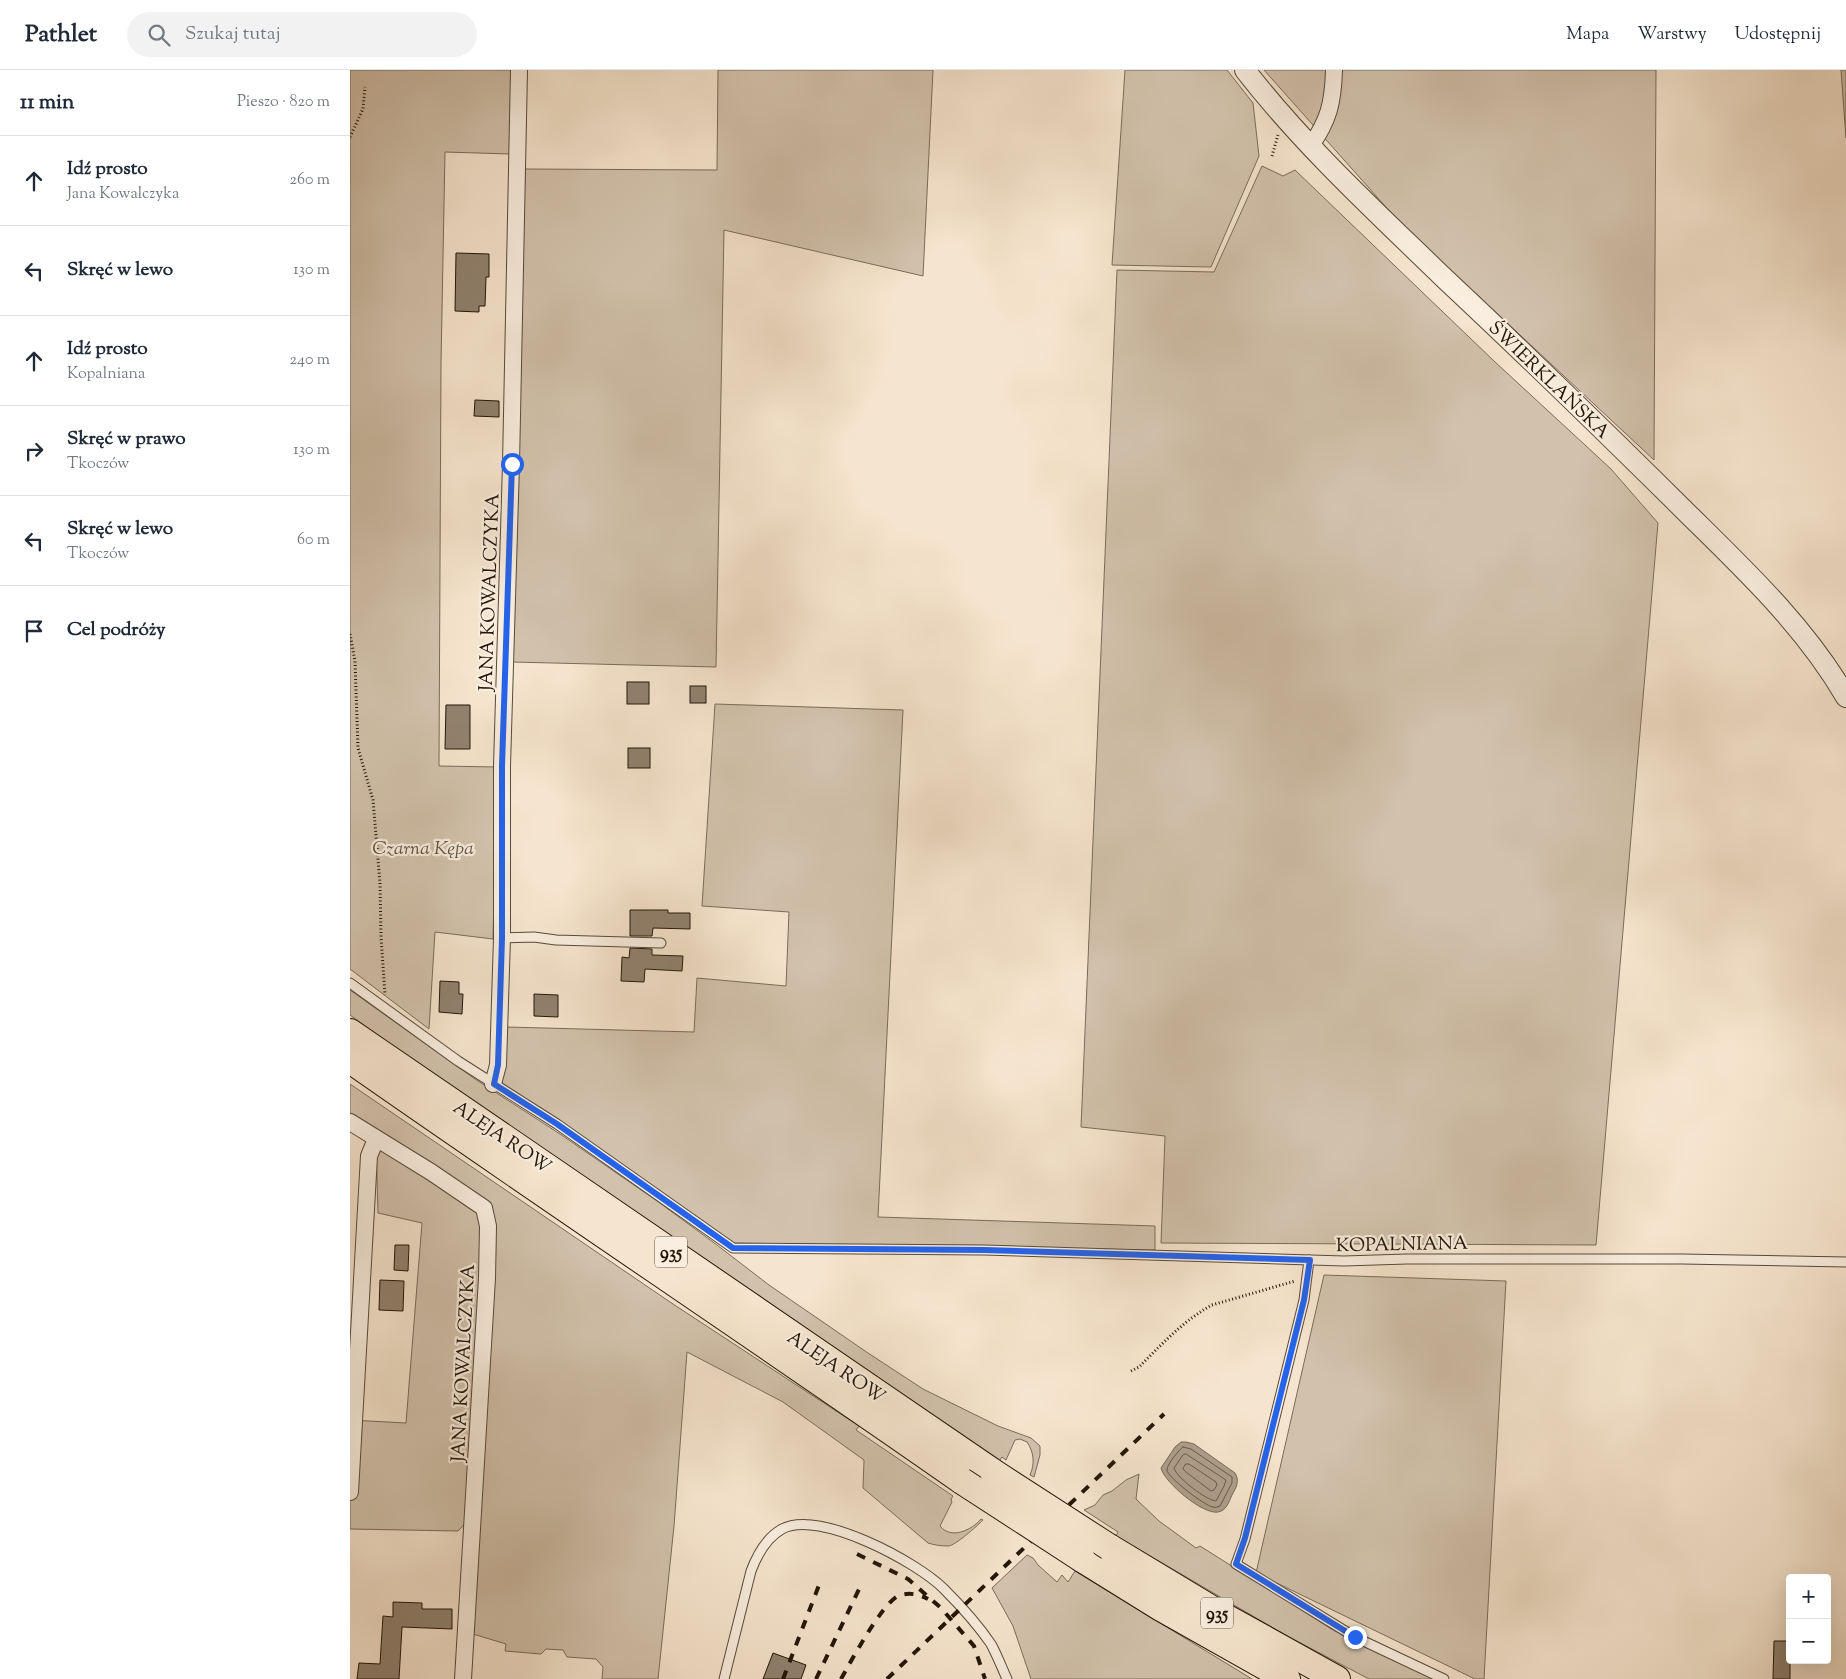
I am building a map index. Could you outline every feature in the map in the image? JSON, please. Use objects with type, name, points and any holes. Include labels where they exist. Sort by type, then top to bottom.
[{"type":"main road","name":"ALEJA ROW","points":[[350,1032],[993,1472],[1109,1548],[1220,1614],[1337,1679]]},
{"type":"main road","name":"ALEJA ROW","points":[[350,1060],[506,1169],[962,1480],[1082,1559],[1200,1630],[1287,1679]]},
{"type":"street","name":"JANA KOWALCZYKA","points":[[494,1084],[498,1065],[502,938],[502,766],[512,464],[519,70]]},
{"type":"street","name":"ŚWIERKLAŃSKA","points":[[1245,70],[1310,147],[1586,413],[1739,565],[1792,623],[1822,660],[1846,697]]},
{"type":"street","points":[[1310,147],[1322,130],[1331,107],[1334,70]]},
{"type":"street","name":"JANA KOWALCZYKA","points":[[350,1122],[431,1172],[484,1208],[488,1226],[487,1278],[463,1679]]},
{"type":"street","points":[[350,1492],[369,1156],[376,1139]]},
{"type":"lane","points":[[502,938],[534,937],[556,940],[661,943]]},
{"type":"lane","name":"KOPALNIANA","points":[[350,983],[458,1060],[557,1124],[733,1248],[984,1250],[1344,1261],[1407,1259],[1682,1259],[1846,1262]]},
{"type":"lane","points":[[1310,1260],[1297,1327],[1254,1504],[1236,1564],[1355,1637],[1444,1679]]},
{"type":"lane","points":[[724,1679],[751,1571],[758,1555],[769,1539],[781,1529],[794,1524],[814,1525],[835,1530],[877,1546],[910,1563],[943,1588],[976,1625],[992,1646],[1007,1679]]},
{"type":"path","points":[[350,137],[363,109],[364,87]]},
{"type":"path","points":[[350,634],[355,661],[358,748],[373,800],[387,1010]]},
{"type":"path","points":[[1131,1371],[1139,1367],[1190,1319],[1212,1305],[1292,1281],[1307,1279]]},
{"type":"green space","name":"Czarna Kępa","points":[[350,70],[511,70],[510,154],[445,152],[441,363],[439,766],[497,767],[493,939],[435,932],[429,1029],[350,969]]},
{"type":"green space","points":[[718,70],[933,70],[923,276],[724,230],[716,667],[512,662],[525,169],[717,170]]},
{"type":"green space","points":[[1125,70],[1227,70],[1253,103],[1259,156],[1211,267],[1112,265]]},
{"type":"green space","points":[[1264,70],[1656,70],[1654,460],[1401,224]]},
{"type":"green space","points":[[1841,70],[1846,70],[1846,138]]},
{"type":"green space","points":[[1262,166],[1283,176],[1295,170],[1494,361],[1611,469],[1658,523],[1596,1245],[1161,1243],[1165,1136],[1081,1127],[1117,270],[1214,272]]},
{"type":"green space","points":[[715,704],[903,710],[878,1217],[1155,1226],[1155,1250],[734,1243],[502,1083],[506,1027],[694,1032],[697,978],[786,986],[789,912],[702,906]]},
{"type":"green space","points":[[350,990],[475,1079],[560,1134],[657,1201],[769,1285],[868,1353],[923,1389],[998,1426],[1031,1438],[1040,1446],[1040,1455],[1034,1477],[1030,1475],[1033,1467],[1033,1458],[1027,1442],[1020,1439],[1015,1440],[1006,1460],[1002,1457],[1000,1460],[435,1076],[350,1015]]},
{"type":"green space","points":[[350,1084],[673,1304],[859,1426],[856,1430],[953,1496],[940,1526],[945,1530],[955,1533],[961,1532],[972,1527],[981,1519],[983,1520],[956,1543],[940,1546],[928,1543],[863,1488],[864,1460],[783,1402],[687,1352],[674,1526],[658,1679],[602,1679],[603,1667],[596,1659],[567,1657],[563,1650],[546,1649],[541,1654],[505,1651],[506,1644],[473,1634],[480,1508],[458,1531],[350,1529],[350,1420],[406,1423],[422,1223],[378,1213],[376,1139],[493,1218],[492,1205],[350,1117]]},
{"type":"green space","points":[[1324,1275],[1506,1281],[1484,1679],[1475,1679],[1256,1573]]},
{"type":"green space","points":[[1139,1474],[1136,1499],[1159,1521],[1196,1548],[1200,1546],[1333,1630],[1434,1679],[1369,1679],[1287,1636],[1116,1536],[1118,1532],[1084,1510],[1095,1505],[1103,1495]]},
{"type":"green space","points":[[1027,1555],[1033,1558],[1057,1582],[1062,1575],[1068,1582],[1075,1571],[1252,1679],[1031,1679],[1013,1626],[992,1588]]},
{"type":"water","points":[[1181,1442],[1194,1444],[1235,1473],[1237,1479],[1236,1487],[1223,1510],[1211,1512],[1194,1503],[1176,1489],[1164,1474],[1161,1468],[1175,1447]]},
{"type":"building","points":[[456,253],[489,254],[489,277],[486,277],[485,306],[479,306],[479,312],[455,311]]},
{"type":"building","points":[[475,400],[499,401],[499,417],[474,416]]},
{"type":"building","points":[[627,682],[649,682],[649,704],[627,704]]},
{"type":"building","points":[[690,686],[706,686],[706,703],[690,703]]},
{"type":"building","points":[[446,705],[470,705],[470,749],[445,749]]},
{"type":"building","points":[[628,748],[650,748],[650,768],[628,768]]},
{"type":"building","points":[[630,910],[668,910],[668,913],[690,913],[690,929],[653,928],[652,936],[630,936]]},
{"type":"building","points":[[630,948],[652,949],[652,955],[683,956],[682,971],[645,969],[644,982],[621,981],[622,957],[629,958]]},
{"type":"building","points":[[440,981],[459,982],[459,994],[463,994],[462,1014],[439,1012]]},
{"type":"building","points":[[534,994],[558,995],[558,1017],[534,1016]]},
{"type":"building","points":[[395,1245],[409,1245],[408,1271],[394,1270]]},
{"type":"building","points":[[380,1280],[404,1281],[403,1311],[379,1310]]},
{"type":"building","points":[[393,1602],[422,1603],[422,1609],[452,1609],[452,1629],[402,1627],[399,1679],[357,1679],[359,1663],[380,1664],[383,1616],[393,1617]]},
{"type":"building","points":[[1774,1641],[1786,1641],[1786,1664],[1790,1664],[1790,1679],[1773,1679]]},
{"type":"building","points":[[773,1653],[806,1665],[801,1679],[763,1679]]},
{"type":"railway","points":[[887,1679],[1164,1414]]},
{"type":"railway","points":[[857,1554],[908,1579],[941,1608],[974,1646],[985,1679]]},
{"type":"railway","points":[[783,1679],[821,1580]]},
{"type":"railway","points":[[816,1679],[862,1583]]},
{"type":"railway","points":[[841,1679],[867,1634],[891,1601],[898,1596],[906,1594],[928,1599]]},
{"type":"route","points":[[512,464],[502,766],[502,938],[498,1065],[494,1084],[557,1124],[733,1248],[984,1250],[1310,1260],[1304,1300],[1245,1538],[1236,1564],[1355,1637]]}]
